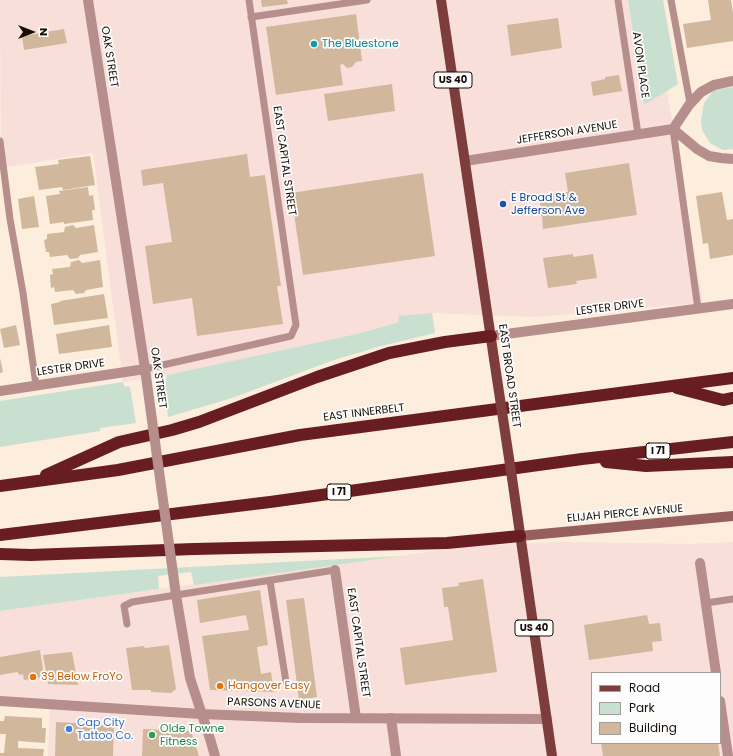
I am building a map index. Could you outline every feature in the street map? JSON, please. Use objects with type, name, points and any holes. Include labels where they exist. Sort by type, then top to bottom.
[{"type":"highway","points":[[34,481],[119,442],[172,430],[199,422],[317,377],[389,353],[445,342],[491,336]]},
{"type":"highway","name":"EAST INNERBELT","points":[[0,486],[118,470],[300,435],[733,378]]},
{"type":"highway","points":[[670,386],[723,400],[733,398]]},
{"type":"highway","name":"I 71","points":[[0,535],[270,502],[582,459],[733,442]]},
{"type":"highway","points":[[582,459],[646,466],[733,462]]},
{"type":"highway","points":[[0,554],[31,555],[447,543],[520,536]]},
{"type":"main road","name":"EAST BROAD STREET","points":[[441,0],[552,756]]},
{"type":"main road","name":"ELIJAH PIERCE AVENUE","points":[[520,536],[733,516]]},
{"type":"street","name":"OAK STREET","points":[[88,0],[145,369],[176,595],[186,656],[190,678],[211,742],[214,756]]},
{"type":"street","points":[[733,81],[714,85],[701,92],[690,103],[673,129],[709,156],[733,158]]},
{"type":"street","name":"JEFFERSON AVENUE","points":[[465,161],[673,129]]},
{"type":"street","name":"LESTER DRIVE","points":[[491,336],[733,304]]},
{"type":"street","name":"LESTER DRIVE","points":[[0,391],[145,369]]},
{"type":"street","points":[[700,563],[716,672]]},
{"type":"street","name":"EAST CAPITAL STREET","points":[[335,570],[356,718]]},
{"type":"street","name":"PARSONS AVENUE","points":[[0,701],[201,714],[301,718],[547,719]]},
{"type":"street","points":[[721,705],[730,740],[728,756]]},
{"type":"street","points":[[390,718],[396,756]]},
{"type":"lane","name":"EAST CAPITAL STREET","points":[[145,369],[291,336],[296,325],[249,0]]},
{"type":"lane","points":[[251,17],[367,0]]},
{"type":"lane","name":"AVON PLACE","points":[[618,0],[638,134]]},
{"type":"lane","points":[[671,0],[690,103]]},
{"type":"lane","points":[[673,129],[698,308]]},
{"type":"lane","points":[[0,141],[10,219],[23,293],[36,385]]},
{"type":"lane","points":[[127,624],[124,606],[132,602],[335,570]]},
{"type":"lane","points":[[270,581],[286,682]]},
{"type":"lane","points":[[706,603],[733,599]]},
{"type":"shaded area","points":[[0,0],[628,0],[644,104],[667,90],[703,303],[535,317],[432,313],[398,316],[399,322],[361,333],[167,375],[123,382],[93,153],[1,168]]},
{"type":"shaded area","points":[[563,542],[691,544],[733,542],[733,756],[48,756],[50,704],[0,702],[0,611],[471,546]]},
{"type":"green space","points":[[628,0],[663,0],[678,84],[644,105]]},
{"type":"green space","points":[[733,87],[733,149],[723,150],[710,143],[702,130],[701,120],[704,103],[714,90]]},
{"type":"green space","points":[[432,313],[435,333],[381,346],[334,360],[232,398],[168,417],[164,386],[167,375],[361,333],[399,322],[398,316]]},
{"type":"green space","points":[[123,382],[124,386],[130,387],[136,423],[100,428],[100,431],[0,447],[0,401]]},
{"type":"green space","points":[[400,556],[194,585],[191,572],[158,576],[159,589],[0,611],[0,577]]},
{"type":"building","points":[[261,0],[287,0],[288,4],[262,7]]},
{"type":"building","points":[[708,0],[731,0],[733,13],[733,41],[687,48],[683,24],[711,20]]},
{"type":"building","name":"The Bluestone","points":[[356,14],[362,61],[356,62],[352,67],[347,68],[343,64],[340,65],[343,85],[276,95],[266,27]]},
{"type":"building","points":[[558,18],[562,48],[511,56],[507,25]]},
{"type":"building","points":[[64,29],[67,43],[24,50],[22,36]]},
{"type":"building","points":[[619,75],[622,91],[593,96],[591,82],[605,79],[605,77]]},
{"type":"building","points":[[392,84],[395,111],[328,121],[324,94]]},
{"type":"building","points":[[247,154],[250,177],[265,175],[281,286],[277,286],[283,324],[197,336],[192,298],[153,304],[145,246],[172,242],[163,183],[143,186],[141,170]]},
{"type":"building","points":[[90,156],[95,185],[63,190],[62,187],[39,190],[35,167],[59,164],[58,160]]},
{"type":"building","points":[[629,163],[637,215],[543,229],[542,216],[540,216],[538,209],[541,209],[539,196],[568,192],[565,173]]},
{"type":"building","points":[[423,173],[435,256],[303,275],[291,193]]},
{"type":"building","points":[[88,187],[89,196],[93,195],[95,210],[92,210],[93,220],[64,224],[64,222],[50,224],[46,196],[60,194],[59,191]]},
{"type":"building","points":[[722,192],[727,220],[733,219],[733,255],[710,259],[708,243],[703,244],[696,196]]},
{"type":"building","points":[[34,196],[39,227],[22,229],[18,199]]},
{"type":"building","points":[[73,225],[76,228],[94,225],[98,252],[80,255],[78,258],[70,259],[67,255],[50,257],[49,252],[46,252],[44,240],[47,239],[47,234],[64,232],[65,227]]},
{"type":"building","points":[[573,254],[573,257],[593,254],[597,278],[576,281],[577,284],[548,288],[543,258]]},
{"type":"building","points":[[79,260],[82,263],[100,260],[103,287],[86,290],[84,293],[76,294],[73,290],[55,292],[54,287],[51,288],[50,275],[53,274],[52,269],[70,267],[71,262]]},
{"type":"building","points":[[104,294],[108,318],[54,325],[51,304],[60,301]]},
{"type":"building","points":[[16,325],[20,345],[4,348],[0,329]]},
{"type":"building","points":[[109,325],[112,347],[59,354],[56,334]]},
{"type":"building","points":[[0,358],[3,372],[0,373]]},
{"type":"building","points":[[483,579],[497,672],[405,685],[400,648],[453,640],[448,607],[444,607],[442,588],[459,586],[458,583]]},
{"type":"building","points":[[260,590],[268,645],[257,647],[261,674],[271,672],[274,692],[210,690],[202,636],[249,630],[246,615],[200,623],[197,600]]},
{"type":"building","points":[[304,598],[317,697],[299,700],[286,600]]},
{"type":"building","points":[[647,615],[649,624],[660,623],[662,641],[652,642],[653,651],[589,660],[584,625]]},
{"type":"building","points":[[169,645],[176,689],[171,693],[151,692],[151,690],[132,690],[126,648],[144,646],[145,648]]},
{"type":"building","points":[[40,650],[44,677],[24,680],[23,674],[20,675],[17,672],[0,675],[0,657]]},
{"type":"building","points":[[72,652],[78,685],[48,684],[43,655]]},
{"type":"building","points":[[5,716],[42,718],[42,728],[46,728],[45,743],[18,741],[18,748],[44,749],[43,756],[0,756],[0,753],[4,753],[6,734],[0,734],[0,721],[4,721]]},
{"type":"building","points":[[56,722],[114,725],[113,756],[55,756]]},
{"type":"building","points":[[143,729],[191,731],[199,756],[142,756]]},
{"type":"building","points":[[601,744],[718,744],[720,756],[603,756]]},
{"type":"place","name":"The Bluestone","points":[[314,44]]},
{"type":"place","name":"E Broad St & Jefferson Ave","points":[[503,204]]},
{"type":"place","name":"39 Below FroYo","points":[[33,677]]},
{"type":"place","name":"Hangover Easy","points":[[220,686]]},
{"type":"place","name":"Cap City Tattoo Co.","points":[[69,729]]},
{"type":"place","name":"Olde Towne Fitness","points":[[152,735]]}]
